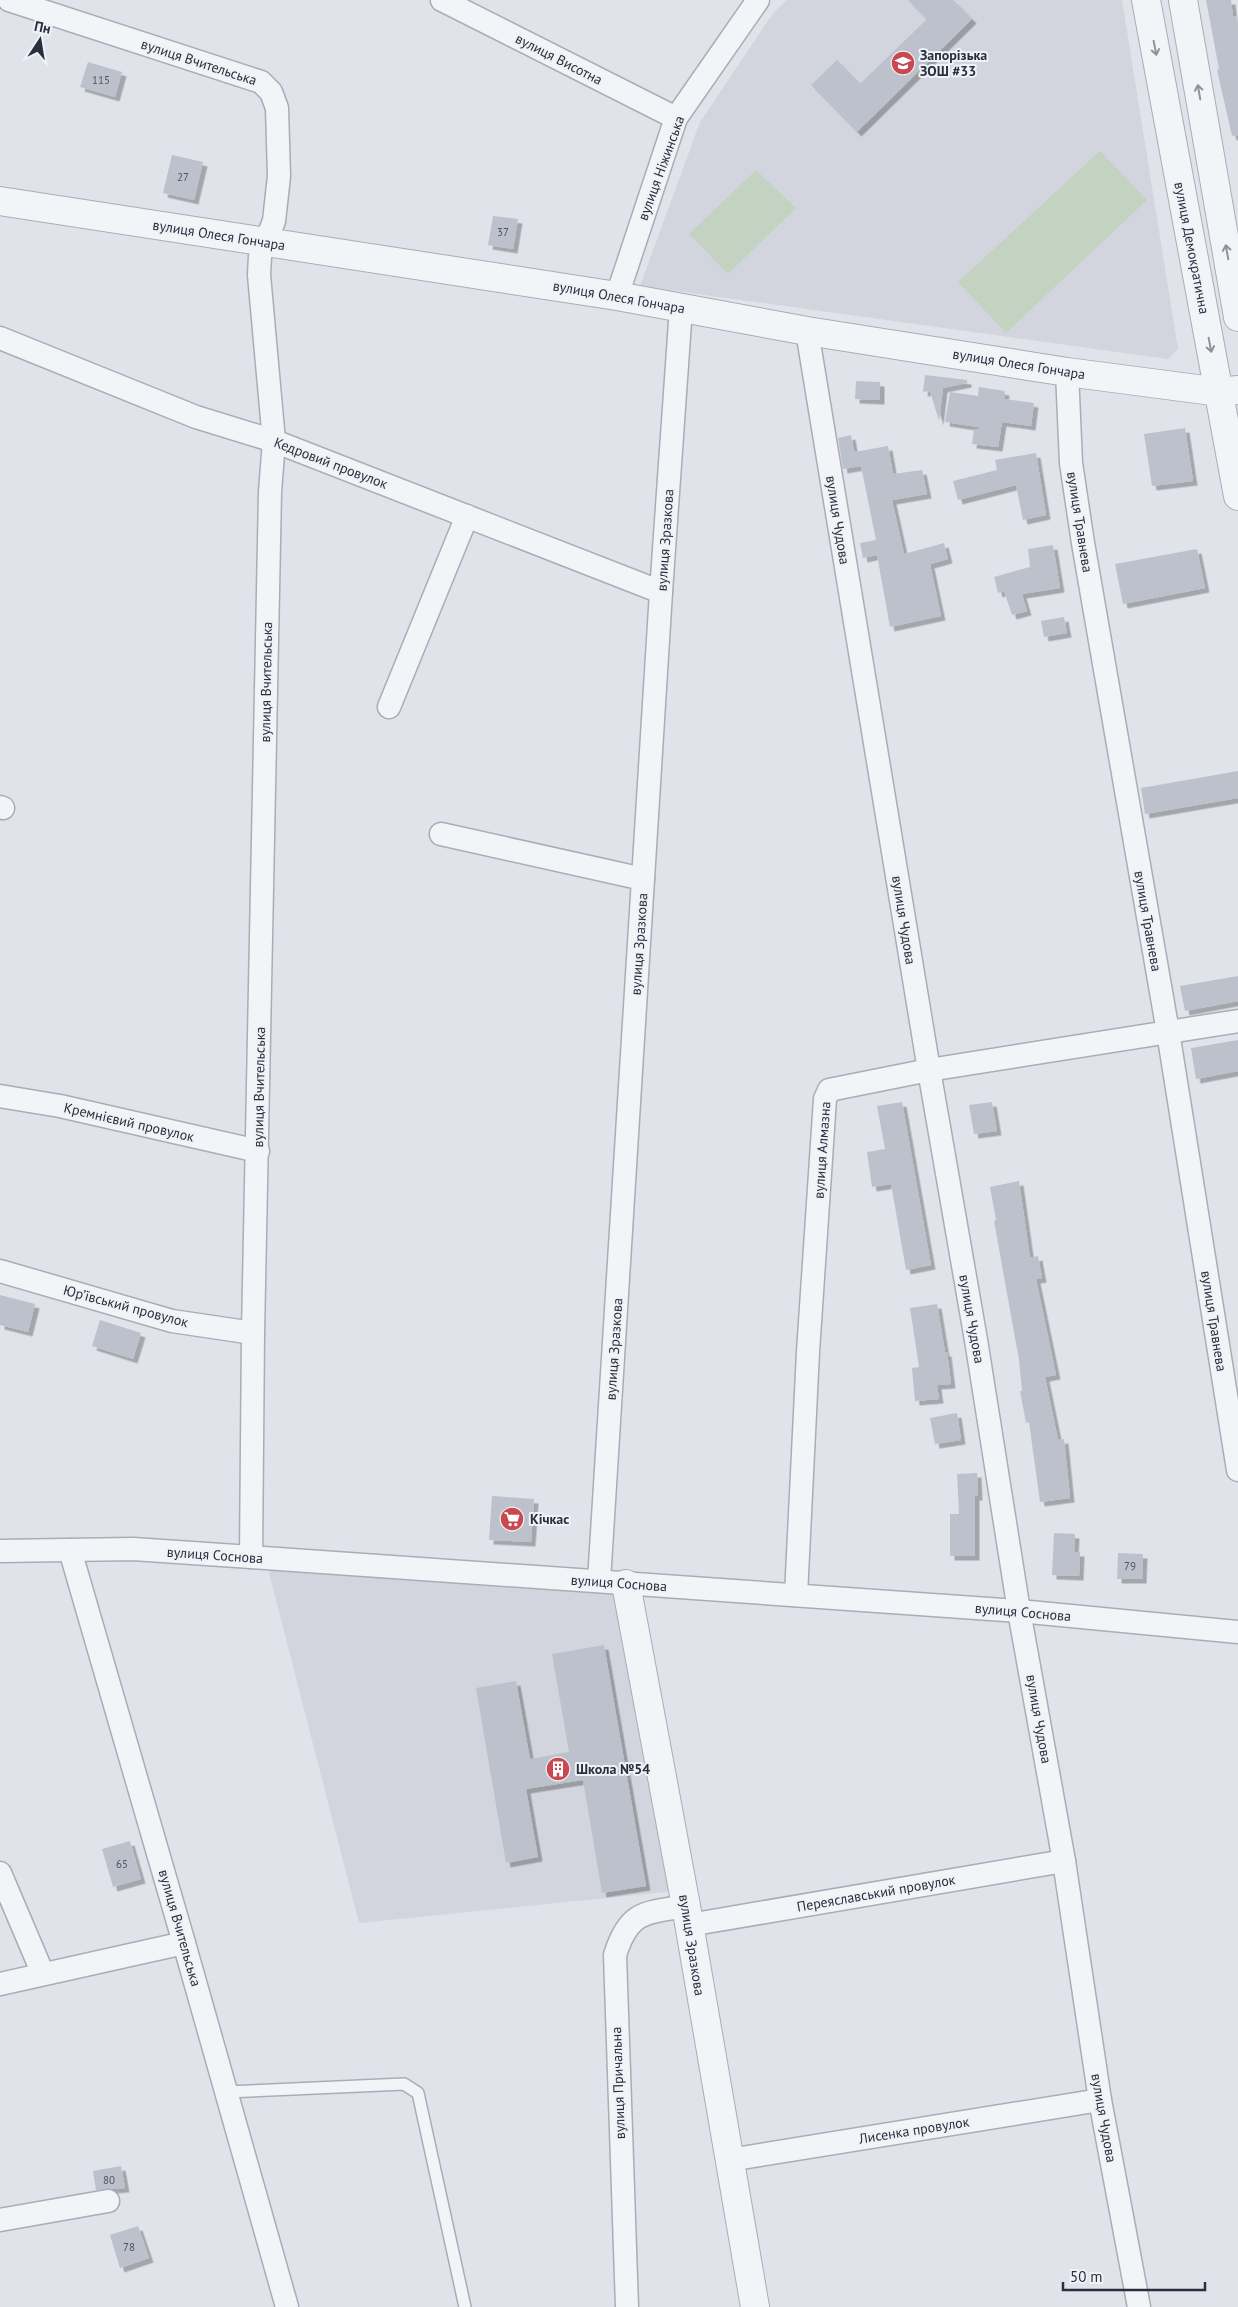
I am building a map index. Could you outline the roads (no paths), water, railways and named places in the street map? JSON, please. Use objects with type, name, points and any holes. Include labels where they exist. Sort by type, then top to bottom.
[{"type":"street","name":"вулиця Вчительська","points":[[9,0],[261,82],[271,92],[278,108],[279,176],[274,221],[260,256],[259,276],[274,441],[270,492],[253,1333],[251,1557]]},
{"type":"street","name":"вулиця Висотна","points":[[442,0],[676,118]]},
{"type":"street","name":"вулиця Ніжинська","points":[[617,296],[676,118],[758,0]]},
{"type":"street","name":"вулиця Демократична","points":[[1146,0],[1229,391],[1238,496]]},
{"type":"street","points":[[1183,0],[1238,317]]},
{"type":"street","name":"вулиця Олеся Гончара","points":[[0,201],[617,296],[807,331],[1067,372],[1229,391]]},
{"type":"street","name":"вулиця Зразкова","points":[[599,1581],[661,592],[681,308]]},
{"type":"street","name":"вулиця Чудова","points":[[807,331],[929,1070],[976,1340],[1019,1611],[1064,1861],[1100,2100],[1138,2307]]},
{"type":"street","name":"Кедровий провулок","points":[[0,338],[196,416],[274,441],[661,592]]},
{"type":"street","name":"вулиця Травнева","points":[[1067,372],[1071,463],[1083,543],[1168,1032],[1238,1470]]},
{"type":"street","points":[[388,707],[467,516]]},
{"type":"street","points":[[441,834],[643,879]]},
{"type":"street","name":"вулиця Алмазна","points":[[796,1595],[808,1352],[825,1099],[827,1093],[832,1088],[929,1070],[1238,1021]]},
{"type":"street","name":"Кремнієвий провулок","points":[[0,1096],[60,1106],[258,1151]]},
{"type":"street","name":"Юр’ївський провулок","points":[[0,1271],[172,1321],[253,1333]]},
{"type":"street","name":"вулиця Вчительська","points":[[70,1550],[184,1942],[287,2307]]},
{"type":"street","name":"вулиця Соснова","points":[[0,1551],[133,1550],[251,1557],[1019,1611],[1238,1632]]},
{"type":"street","name":"вулиця Зразкова","points":[[626,1584],[688,1916],[728,2160],[755,2307]]},
{"type":"street","name":"Переяславський провулок","points":[[688,1916],[1064,1861]]},
{"type":"street","points":[[0,1873],[43,1974]]},
{"type":"street","name":"вулиця Причальна","points":[[627,2307],[615,1955],[621,1937],[629,1924],[643,1914],[688,1916]]},
{"type":"street","points":[[0,1984],[184,1942]]},
{"type":"street","name":"Лисенка провулок","points":[[728,2160],[1100,2100]]},
{"type":"street","points":[[0,2220],[108,2201]]},
{"type":"lane","points":[[226,2092],[404,2084],[418,2093],[465,2307]]},
{"type":"place","name":"Запорiзька ЗОШ #33","points":[[903,63]]},
{"type":"place","name":"Кічкас","points":[[512,1519]]},
{"type":"place","name":"Школа №54","points":[[558,1769]]}]
